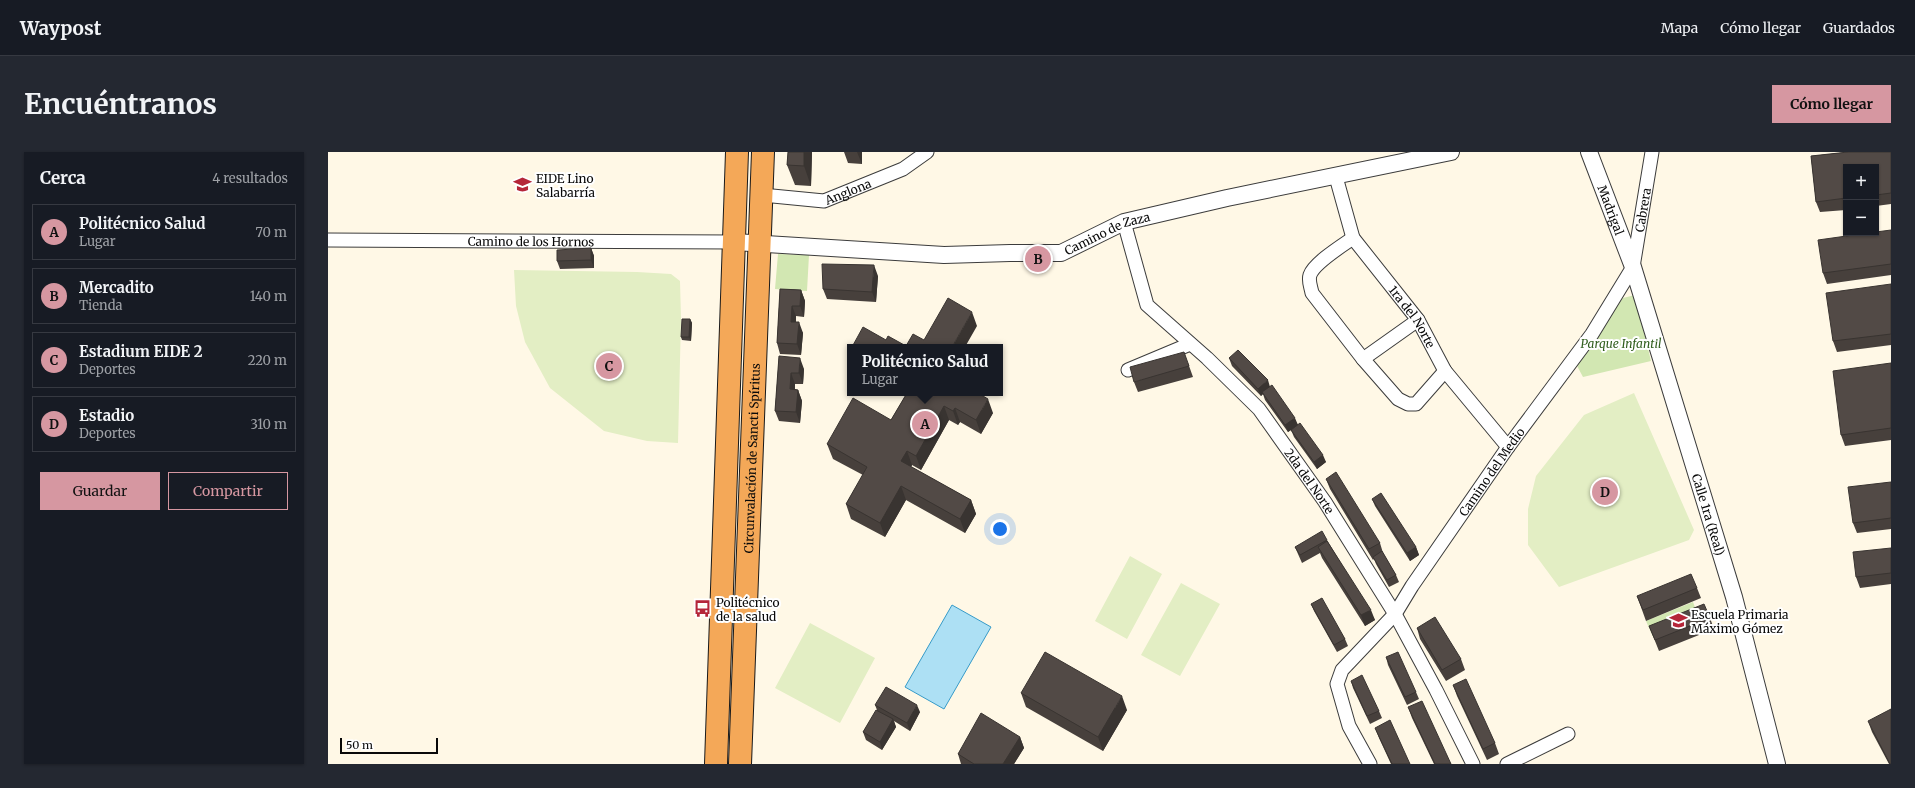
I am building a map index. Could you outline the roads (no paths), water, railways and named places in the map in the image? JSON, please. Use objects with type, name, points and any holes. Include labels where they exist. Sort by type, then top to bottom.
[{"type":"highway","name":"Circunvalación de Sancti Spíritus","points":[[716,764],[737,152]]},
{"type":"highway","name":"Circunvalación de Sancti Spíritus","points":[[740,764],[758,244],[762,195],[763,152]]},
{"type":"highway","points":[[724,540],[748,540]]},
{"type":"street","name":"Anglona","points":[[762,195],[824,201],[903,170],[927,152]]},
{"type":"street","name":"Camino de Zaza","points":[[734,242],[944,256],[1010,253],[1061,253],[1124,222],[1227,198],[1336,177],[1451,152]]},
{"type":"street","name":"Madrigal","points":[[1589,152],[1633,267]]},
{"type":"street","name":"Cabrera","points":[[1633,267],[1652,152]]},
{"type":"street","name":"1ra del Norte","points":[[1336,177],[1353,238],[1418,320],[1445,371],[1508,447]]},
{"type":"street","name":"2da del Norte","points":[[1124,222],[1147,305],[1259,409],[1325,502],[1395,614],[1473,764]]},
{"type":"street","points":[[1353,238],[1314,269],[1310,274],[1309,282],[1312,293],[1363,359],[1398,399],[1408,404],[1416,404],[1445,371]]},
{"type":"street","name":"Camino de los Hornos","points":[[328,240],[734,242]]},
{"type":"street","name":"Camino del Medio","points":[[1370,764],[1349,726],[1337,684],[1342,670],[1395,614],[1412,586],[1508,447],[1592,334],[1633,267]]},
{"type":"street","name":"Calle 1ra (Real)","points":[[1633,267],[1734,597],[1777,764]]},
{"type":"street","points":[[1363,359],[1418,320]]},
{"type":"street","points":[[1128,370],[1190,344]]},
{"type":"street","points":[[1507,764],[1568,734]]},
{"type":"water","points":[[952,605],[991,627],[944,709],[905,687]]},
{"type":"place","name":"EIDE Lino Salabarría","points":[[523,185]]},
{"type":"place","name":"Mercadito","points":[[1038,259]]},
{"type":"place","name":"Estadium EIDE 2","points":[[609,366]]},
{"type":"place","name":"Politécnico Salud","points":[[925,424]]},
{"type":"place","name":"Estadio","points":[[1605,492]]},
{"type":"place","name":"Politécnico de la salud","points":[[703,609]]},
{"type":"place","name":"Escuela Primaria Máximo Gómez","points":[[1678,621]]},
{"type":"park label","name":"Parque Infantil","points":[[1621,343]]}]
